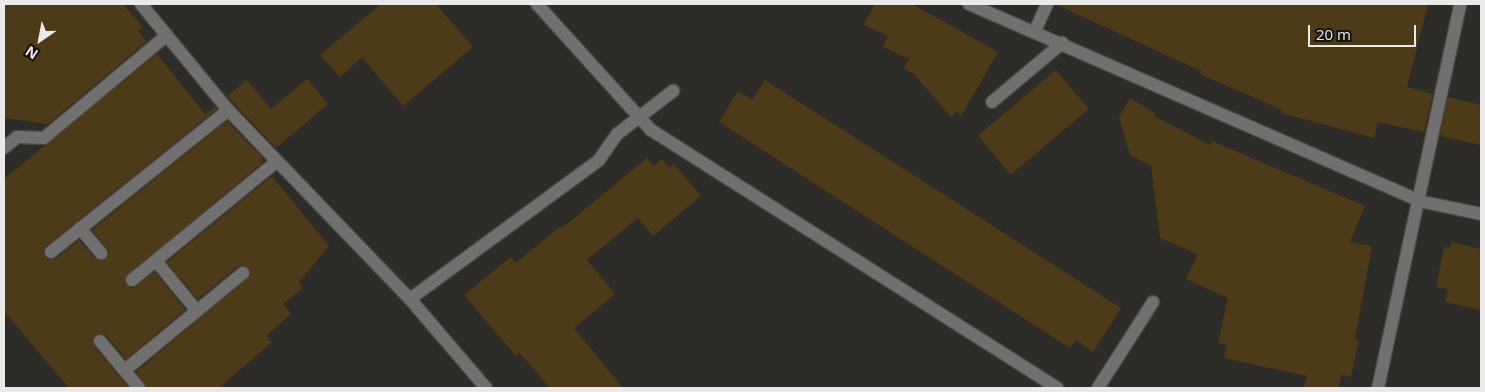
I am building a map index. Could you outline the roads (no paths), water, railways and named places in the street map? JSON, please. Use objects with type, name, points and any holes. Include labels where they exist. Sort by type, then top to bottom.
[{"type":"street","points":[[141,4],[228,110],[410,299],[486,388]]},
{"type":"street","points":[[536,4],[641,115],[651,130],[1057,388]]},
{"type":"street","points":[[969,4],[1035,31],[1418,201],[1481,214]]},
{"type":"street","points":[[1035,31],[1047,4]]},
{"type":"street","points":[[1378,388],[1460,4]]},
{"type":"street","points":[[4,148],[18,137],[44,138],[167,35]]},
{"type":"street","points":[[992,102],[1062,44]]},
{"type":"street","points":[[410,299],[599,160],[617,134],[673,91]]},
{"type":"street","points":[[51,252],[228,110]]},
{"type":"street","points":[[132,280],[276,162]]},
{"type":"street","points":[[80,228],[101,253]]},
{"type":"street","points":[[156,261],[197,311]]},
{"type":"street","points":[[125,370],[243,273]]},
{"type":"street","points":[[1098,388],[1153,302]]},
{"type":"street","points":[[100,341],[139,388]]}]
